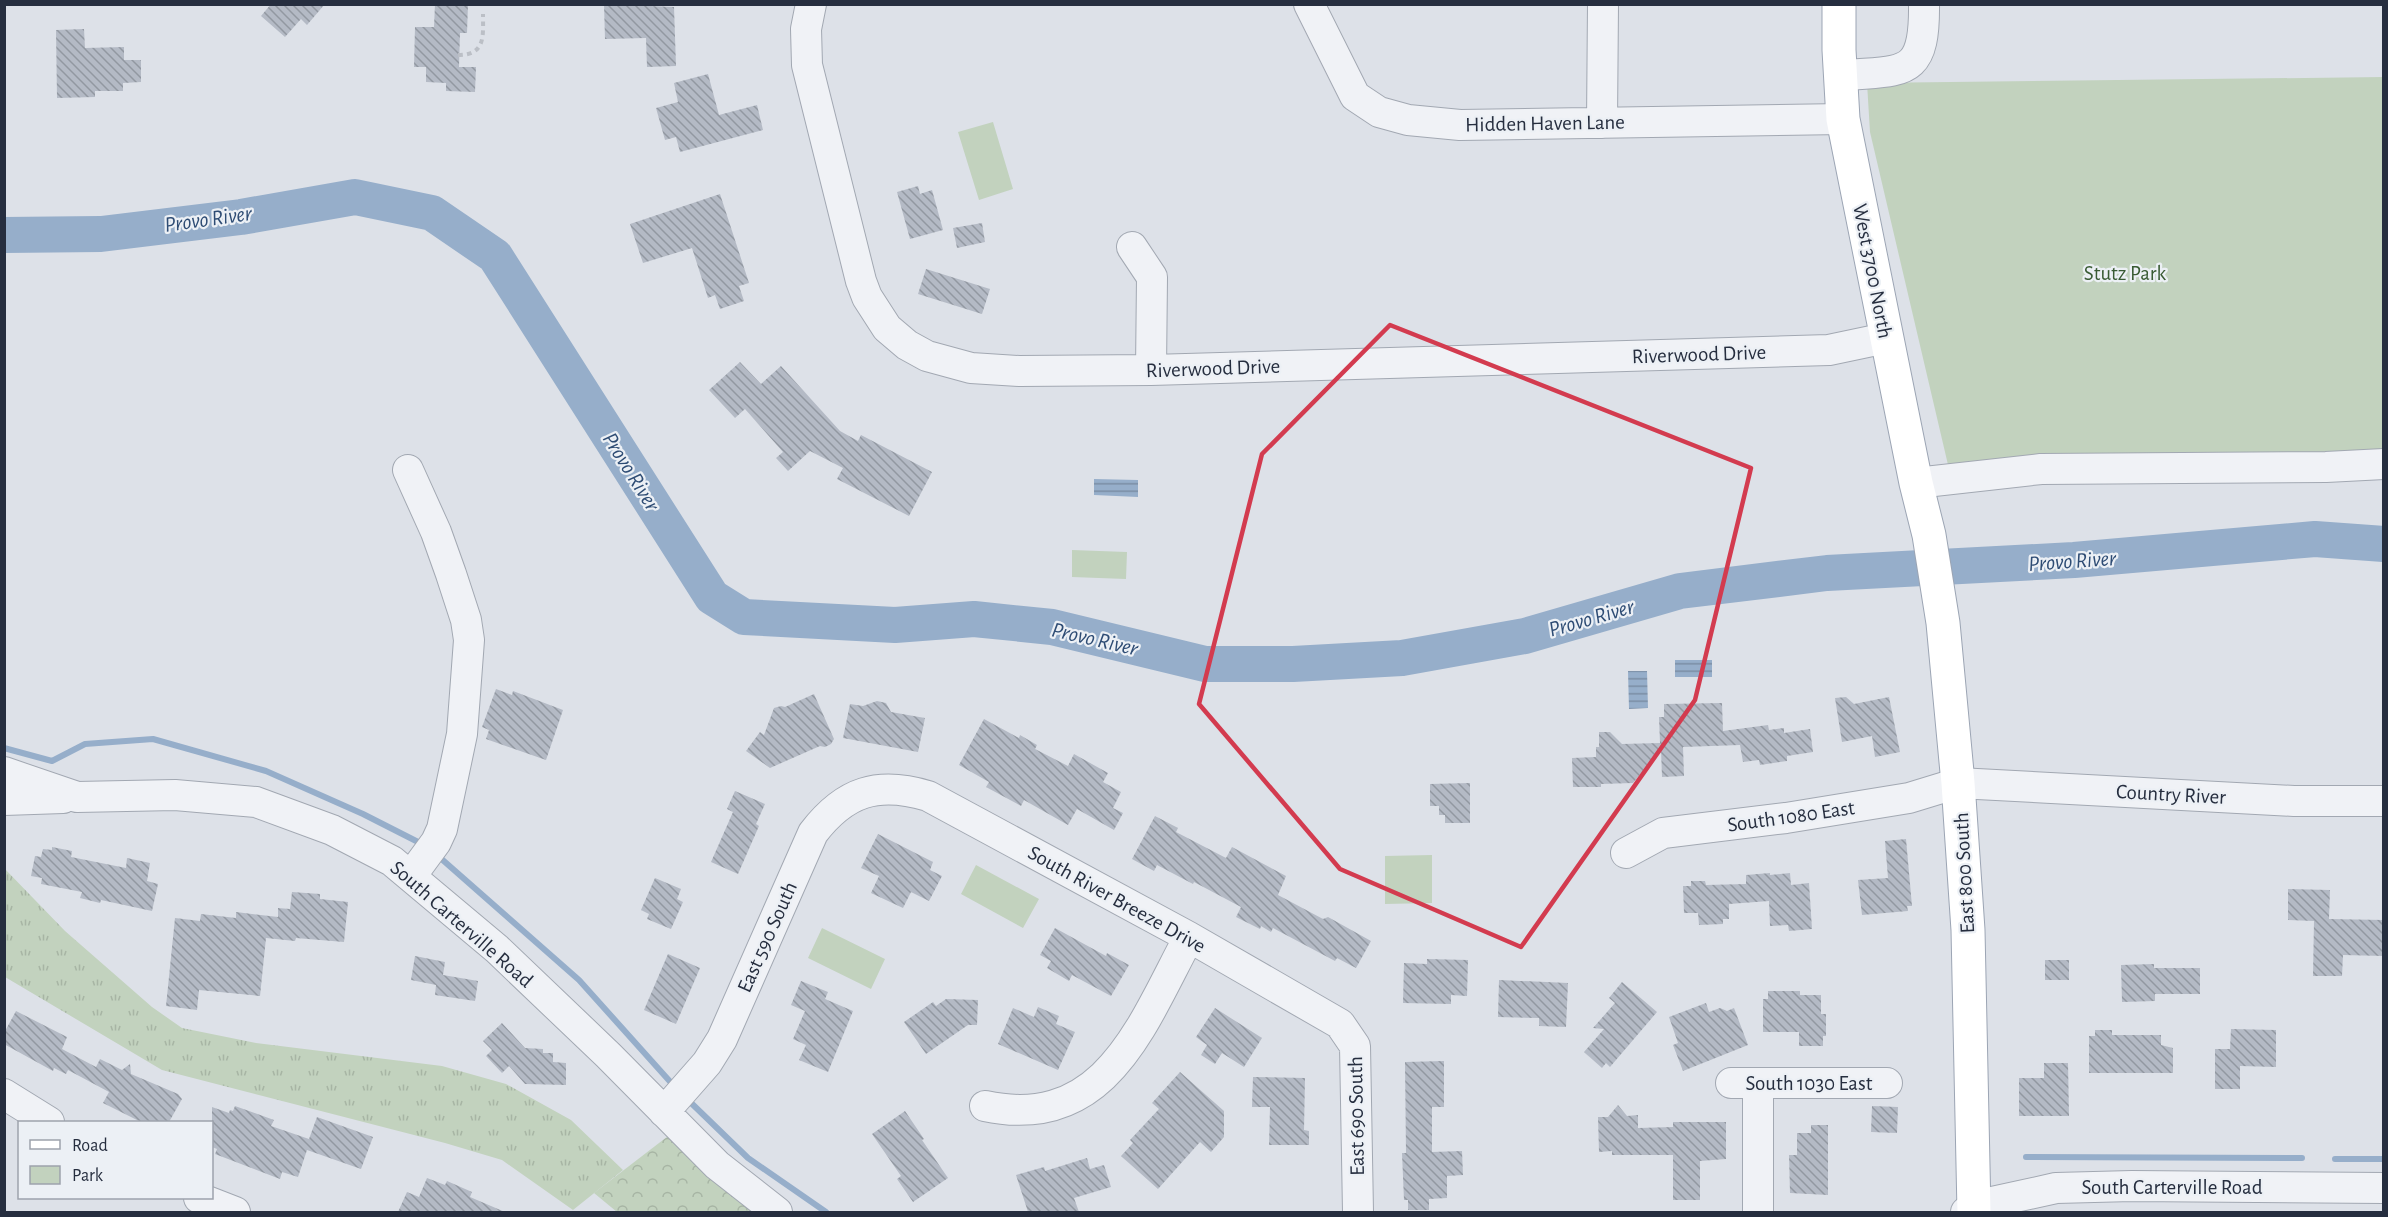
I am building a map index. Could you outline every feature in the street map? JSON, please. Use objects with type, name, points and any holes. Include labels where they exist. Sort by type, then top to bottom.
[{"type":"main road","name":"West 3700 North","points":[[1839,4],[1843,119],[1886,338],[1929,535]]},
{"type":"main road","name":"East 800 South","points":[[1929,535],[1942,623],[1958,783],[1968,930],[1971,1210]]},
{"type":"street","name":"Riverwood Drive","points":[[811,4],[806,29],[807,65],[861,281],[867,297],[887,328],[908,345],[927,356],[971,368],[1018,371],[1151,370],[1830,350],[1886,338]]},
{"type":"street","name":"Hidden Haven Lane","points":[[1309,4],[1355,96],[1380,112],[1408,120],[1460,125],[1843,119]]},
{"type":"street","points":[[1602,4],[1602,123]]},
{"type":"street","points":[[1840,76],[1894,71],[1910,66],[1918,55],[1924,32],[1924,4]]},
{"type":"street","points":[[1132,246],[1152,277],[1151,370]]},
{"type":"street","points":[[1916,483],[2042,469],[2384,464]]},
{"type":"street","points":[[408,470],[436,532],[451,573],[466,620],[469,640],[462,734],[442,829],[436,842],[411,876]]},
{"type":"street","name":"South Carterville Road","points":[[4,772],[78,797],[175,795],[256,802],[332,830],[392,861],[497,949],[608,1055],[717,1165],[777,1212]]},
{"type":"street","name":"Country River","points":[[1958,783],[2294,801],[2384,801]]},
{"type":"street","name":"South 1080 East","points":[[1626,853],[1662,833],[1786,818],[1909,798],[1958,783]]},
{"type":"street","name":"South River Breeze Drive","points":[[889,788],[906,789],[928,796],[1189,937],[1340,1024]]},
{"type":"street","name":"East 590 South","points":[[664,1112],[707,1063],[722,1039],[813,833],[827,815],[844,802],[867,792],[889,788]]},
{"type":"street","points":[[4,800],[78,797]]},
{"type":"street","points":[[985,1106],[1007,1111],[1044,1108],[1071,1098],[1094,1085],[1126,1052],[1189,937]]},
{"type":"street","name":"East 690 South","points":[[1340,1024],[1355,1046],[1358,1212]]},
{"type":"street","name":"South 1030 East","points":[[1758,1212],[1744,1083],[1887,1083]]},
{"type":"street","points":[[4,1094],[47,1121]]},
{"type":"street","name":"South Carterville Road","points":[[1971,1210],[2056,1188],[2132,1186],[2384,1188]]},
{"type":"street","points":[[202,1204],[234,1212]]},
{"type":"path","points":[[458,55],[471,54],[478,49],[482,42],[483,14]]},
{"type":"highlighted area","points":[[1390,325],[1751,468],[1695,700],[1521,947],[1340,869],[1199,704],[1262,454]]},
{"type":"green space","name":"Stutz Park","points":[[2383,77],[2383,462],[1949,469],[1870,132],[1867,83]]},
{"type":"green space","points":[[993,122],[1013,189],[979,200],[958,132]]},
{"type":"green space","points":[[1072,550],[1127,552],[1126,579],[1072,577]]},
{"type":"green space","points":[[1432,855],[1432,903],[1385,904],[1385,856]]},
{"type":"green space","points":[[976,865],[1039,899],[1023,928],[961,894]]},
{"type":"green space","points":[[4,868],[65,931],[152,1007],[182,1028],[256,1043],[442,1066],[506,1084],[571,1120],[623,1170],[573,1210],[502,1160],[445,1143],[162,1070],[5,977]]},
{"type":"green space","points":[[822,928],[885,959],[871,989],[808,958]]},
{"type":"green space","points":[[672,1133],[757,1212],[617,1212],[594,1193]]},
{"type":"water","points":[[1094,479],[1138,480],[1138,497],[1094,495]]},
{"type":"water","points":[[1675,660],[1712,660],[1712,677],[1675,677]]},
{"type":"water","points":[[1628,671],[1647,671],[1648,708],[1629,709]]},
{"type":"building","points":[[271,4],[325,4],[307,25],[301,19],[285,37],[261,16]]},
{"type":"building","points":[[435,4],[468,4],[467,33],[460,33],[459,67],[476,67],[475,92],[446,91],[446,83],[426,82],[426,67],[414,67],[415,27],[434,27]]},
{"type":"building","points":[[604,4],[674,7],[676,66],[647,67],[646,38],[605,39]]},
{"type":"building","points":[[84,29],[85,48],[124,47],[124,60],[141,60],[141,82],[123,83],[123,91],[95,91],[95,97],[57,98],[56,30]]},
{"type":"building","points":[[708,74],[719,115],[757,105],[763,130],[680,152],[676,137],[665,140],[656,108],[678,102],[674,83]]},
{"type":"building","points":[[918,186],[920,194],[932,190],[943,230],[910,239],[897,192]]},
{"type":"building","points":[[720,194],[749,283],[739,286],[744,301],[720,309],[715,295],[708,298],[692,248],[643,263],[630,224]]},
{"type":"building","points":[[982,223],[985,242],[957,248],[953,228]]},
{"type":"building","points":[[926,269],[990,289],[982,314],[918,294]]},
{"type":"building","points":[[740,362],[761,384],[781,366],[840,431],[858,441],[861,435],[932,472],[909,516],[837,479],[843,468],[810,451],[788,471],[776,458],[783,452],[745,409],[735,418],[709,390]]},
{"type":"building","points":[[496,689],[512,695],[513,691],[563,710],[546,760],[486,739],[489,730],[482,727]]},
{"type":"building","points":[[814,694],[834,739],[831,744],[825,747],[820,746],[770,768],[746,751],[760,732],[764,735],[774,708],[785,707]]},
{"type":"building","points":[[1846,697],[1854,704],[1889,697],[1900,752],[1875,757],[1872,736],[1842,742],[1835,698]]},
{"type":"building","points":[[877,701],[886,703],[891,712],[925,718],[918,752],[843,738],[850,704],[863,706]]},
{"type":"building","points":[[1722,703],[1723,731],[1768,725],[1769,730],[1784,728],[1784,733],[1810,729],[1813,752],[1787,756],[1787,761],[1760,765],[1759,760],[1743,762],[1740,745],[1683,747],[1684,776],[1662,777],[1661,749],[1633,783],[1601,784],[1601,787],[1573,787],[1572,758],[1596,757],[1599,732],[1610,732],[1622,744],[1660,743],[1659,717],[1664,717],[1664,704]]},
{"type":"building","points":[[984,719],[1019,738],[1020,735],[1037,745],[1035,749],[1068,766],[1074,754],[1108,773],[1103,782],[1121,792],[1113,808],[1123,813],[1114,830],[1077,809],[1068,825],[1024,800],[1021,806],[986,787],[989,782],[959,765]]},
{"type":"building","points":[[1470,783],[1470,823],[1445,823],[1445,815],[1439,815],[1439,806],[1430,806],[1430,784]]},
{"type":"building","points":[[735,791],[765,804],[756,824],[759,826],[738,874],[711,862],[733,812],[727,809]]},
{"type":"building","points":[[1155,816],[1178,828],[1176,832],[1226,858],[1232,847],[1286,876],[1278,895],[1323,919],[1328,917],[1371,941],[1356,968],[1337,958],[1335,961],[1273,928],[1271,932],[1261,926],[1260,929],[1236,917],[1241,907],[1157,865],[1154,871],[1132,859]]},
{"type":"building","points":[[878,834],[933,862],[930,870],[942,876],[929,901],[911,892],[903,908],[871,893],[879,876],[861,868]]},
{"type":"building","points":[[1906,839],[1912,906],[1907,906],[1908,911],[1862,915],[1858,880],[1888,878],[1885,841]]},
{"type":"building","points":[[52,847],[72,851],[71,857],[126,868],[127,858],[150,863],[147,881],[158,884],[152,911],[101,900],[100,903],[80,898],[82,892],[41,884],[42,878],[31,876],[35,856],[41,857],[43,849],[52,850]]},
{"type":"building","points":[[1770,873],[1770,875],[1790,873],[1791,885],[1809,883],[1812,929],[1789,931],[1788,925],[1770,926],[1769,901],[1729,904],[1729,919],[1723,919],[1723,924],[1699,925],[1698,913],[1684,913],[1683,886],[1691,886],[1691,881],[1705,881],[1706,885],[1746,884],[1746,875]]},
{"type":"building","points":[[655,878],[681,889],[677,899],[683,902],[671,929],[647,919],[649,914],[641,910]]},
{"type":"building","points":[[2288,889],[2330,890],[2329,919],[2384,920],[2384,956],[2343,955],[2342,976],[2313,976],[2314,921],[2288,920]]},
{"type":"building","points":[[292,892],[320,894],[320,899],[348,902],[344,942],[266,938],[260,996],[199,990],[197,1010],[166,1006],[175,918],[200,921],[201,914],[236,918],[236,912],[278,917],[278,908],[290,909]]},
{"type":"building","points":[[1055,928],[1106,956],[1107,953],[1129,965],[1111,996],[1072,975],[1069,981],[1047,968],[1051,961],[1040,955]]},
{"type":"building","points":[[668,954],[700,968],[676,1024],[644,1010]]},
{"type":"building","points":[[415,956],[445,962],[443,975],[478,981],[475,1001],[435,995],[436,985],[411,980]]},
{"type":"building","points":[[1427,959],[1468,960],[1467,996],[1451,995],[1451,1004],[1403,1003],[1404,963],[1427,964]]},
{"type":"building","points":[[2045,960],[2069,960],[2069,980],[2045,980]]},
{"type":"building","points":[[2154,964],[2154,968],[2200,968],[2200,994],[2155,994],[2155,1001],[2122,1002],[2121,965]]},
{"type":"building","points":[[1499,980],[1568,983],[1566,1027],[1539,1026],[1539,1018],[1498,1017]]},
{"type":"building","points":[[801,981],[828,992],[825,999],[853,1011],[828,1072],[799,1060],[806,1045],[793,1039],[805,1011],[791,1005]]},
{"type":"building","points":[[1622,982],[1657,1012],[1610,1067],[1606,1063],[1602,1068],[1584,1052],[1604,1029],[1593,1028],[1615,1003],[1609,998]]},
{"type":"building","points":[[1768,991],[1800,991],[1800,995],[1821,995],[1821,1014],[1826,1014],[1826,1036],[1823,1036],[1823,1046],[1799,1046],[1799,1032],[1763,1032],[1763,999],[1768,999]]},
{"type":"building","points":[[946,999],[978,1000],[977,1025],[968,1025],[926,1054],[904,1022],[933,1002],[936,1006]]},
{"type":"building","points":[[1706,1003],[1709,1012],[1720,1008],[1727,1011],[1734,1008],[1748,1045],[1683,1071],[1673,1045],[1678,1043],[1669,1017]]},
{"type":"building","points":[[1038,1007],[1059,1016],[1056,1024],[1075,1032],[1058,1070],[998,1044],[1013,1008],[1034,1017]]},
{"type":"building","points":[[1215,1008],[1262,1038],[1244,1067],[1222,1053],[1215,1064],[1201,1055],[1207,1045],[1196,1037]]},
{"type":"building","points":[[16,1011],[67,1037],[62,1049],[96,1067],[100,1059],[122,1070],[130,1064],[131,1074],[178,1094],[182,1099],[170,1121],[139,1121],[103,1103],[109,1092],[68,1070],[66,1074],[54,1068],[53,1071],[4,1044],[4,1033]]},
{"type":"building","points":[[502,1023],[525,1048],[543,1049],[543,1053],[553,1053],[553,1062],[566,1063],[566,1085],[525,1084],[509,1066],[502,1073],[486,1056],[492,1050],[483,1041]]},
{"type":"building","points":[[2231,1029],[2276,1030],[2276,1067],[2240,1066],[2240,1089],[2215,1089],[2215,1049],[2230,1049]]},
{"type":"building","points":[[2095,1030],[2112,1030],[2112,1035],[2161,1035],[2161,1045],[2173,1048],[2173,1073],[2089,1073],[2089,1036],[2095,1036]]},
{"type":"building","points":[[1444,1061],[1444,1107],[1432,1107],[1432,1152],[1462,1151],[1463,1175],[1447,1176],[1447,1198],[1429,1199],[1429,1210],[1408,1210],[1408,1200],[1404,1200],[1402,1153],[1406,1153],[1405,1062]]},
{"type":"building","points":[[2044,1063],[2068,1063],[2069,1116],[2019,1116],[2019,1078],[2044,1078]]},
{"type":"building","points":[[1180,1072],[1224,1111],[1224,1137],[1211,1152],[1200,1142],[1158,1189],[1121,1156],[1133,1143],[1130,1140],[1159,1109],[1152,1103]]},
{"type":"building","points":[[1253,1077],[1305,1078],[1304,1130],[1309,1131],[1309,1145],[1269,1145],[1270,1107],[1252,1107]]},
{"type":"building","points":[[1618,1105],[1627,1116],[1638,1115],[1638,1128],[1673,1127],[1673,1122],[1726,1122],[1726,1159],[1700,1161],[1700,1200],[1673,1200],[1673,1155],[1612,1155],[1612,1151],[1599,1152],[1598,1117],[1608,1117]]},
{"type":"building","points":[[235,1106],[274,1120],[271,1126],[309,1139],[317,1117],[373,1137],[361,1169],[307,1150],[298,1177],[282,1172],[280,1179],[215,1154],[217,1149],[213,1147],[212,1107],[229,1113],[230,1110],[233,1111]]},
{"type":"building","points":[[1872,1106],[1898,1107],[1897,1133],[1871,1132]]},
{"type":"building","points":[[905,1111],[948,1178],[913,1202],[897,1179],[901,1176],[872,1134]]},
{"type":"building","points":[[1811,1125],[1828,1125],[1828,1195],[1790,1193],[1789,1155],[1797,1155],[1797,1133],[1811,1133]]},
{"type":"building","points":[[1087,1158],[1090,1169],[1104,1165],[1111,1187],[1074,1198],[1079,1212],[1028,1212],[1016,1175],[1044,1167],[1045,1171]]},
{"type":"building","points":[[427,1178],[445,1185],[447,1181],[472,1192],[470,1197],[505,1212],[398,1212],[407,1192],[419,1197]]},
{"type":"waterway","name":"Provo River","points":[[4,235],[101,234],[241,217],[355,197],[432,213],[495,256],[712,597],[744,617],[895,625],[974,619],[1052,627],[1205,664],[1293,664],[1402,658],[1525,636],[1680,591],[1827,573],[2074,560],[2315,539],[2384,544]]},
{"type":"waterway","points":[[4,748],[52,761],[85,744],[153,739],[266,771],[363,814],[424,845]]},
{"type":"waterway","points":[[437,855],[579,980],[674,1086]]},
{"type":"waterway","points":[[686,1098],[748,1158],[826,1212]]},
{"type":"waterway","points":[[2026,1157],[2302,1158]]},
{"type":"waterway","points":[[2335,1159],[2384,1159]]}]
